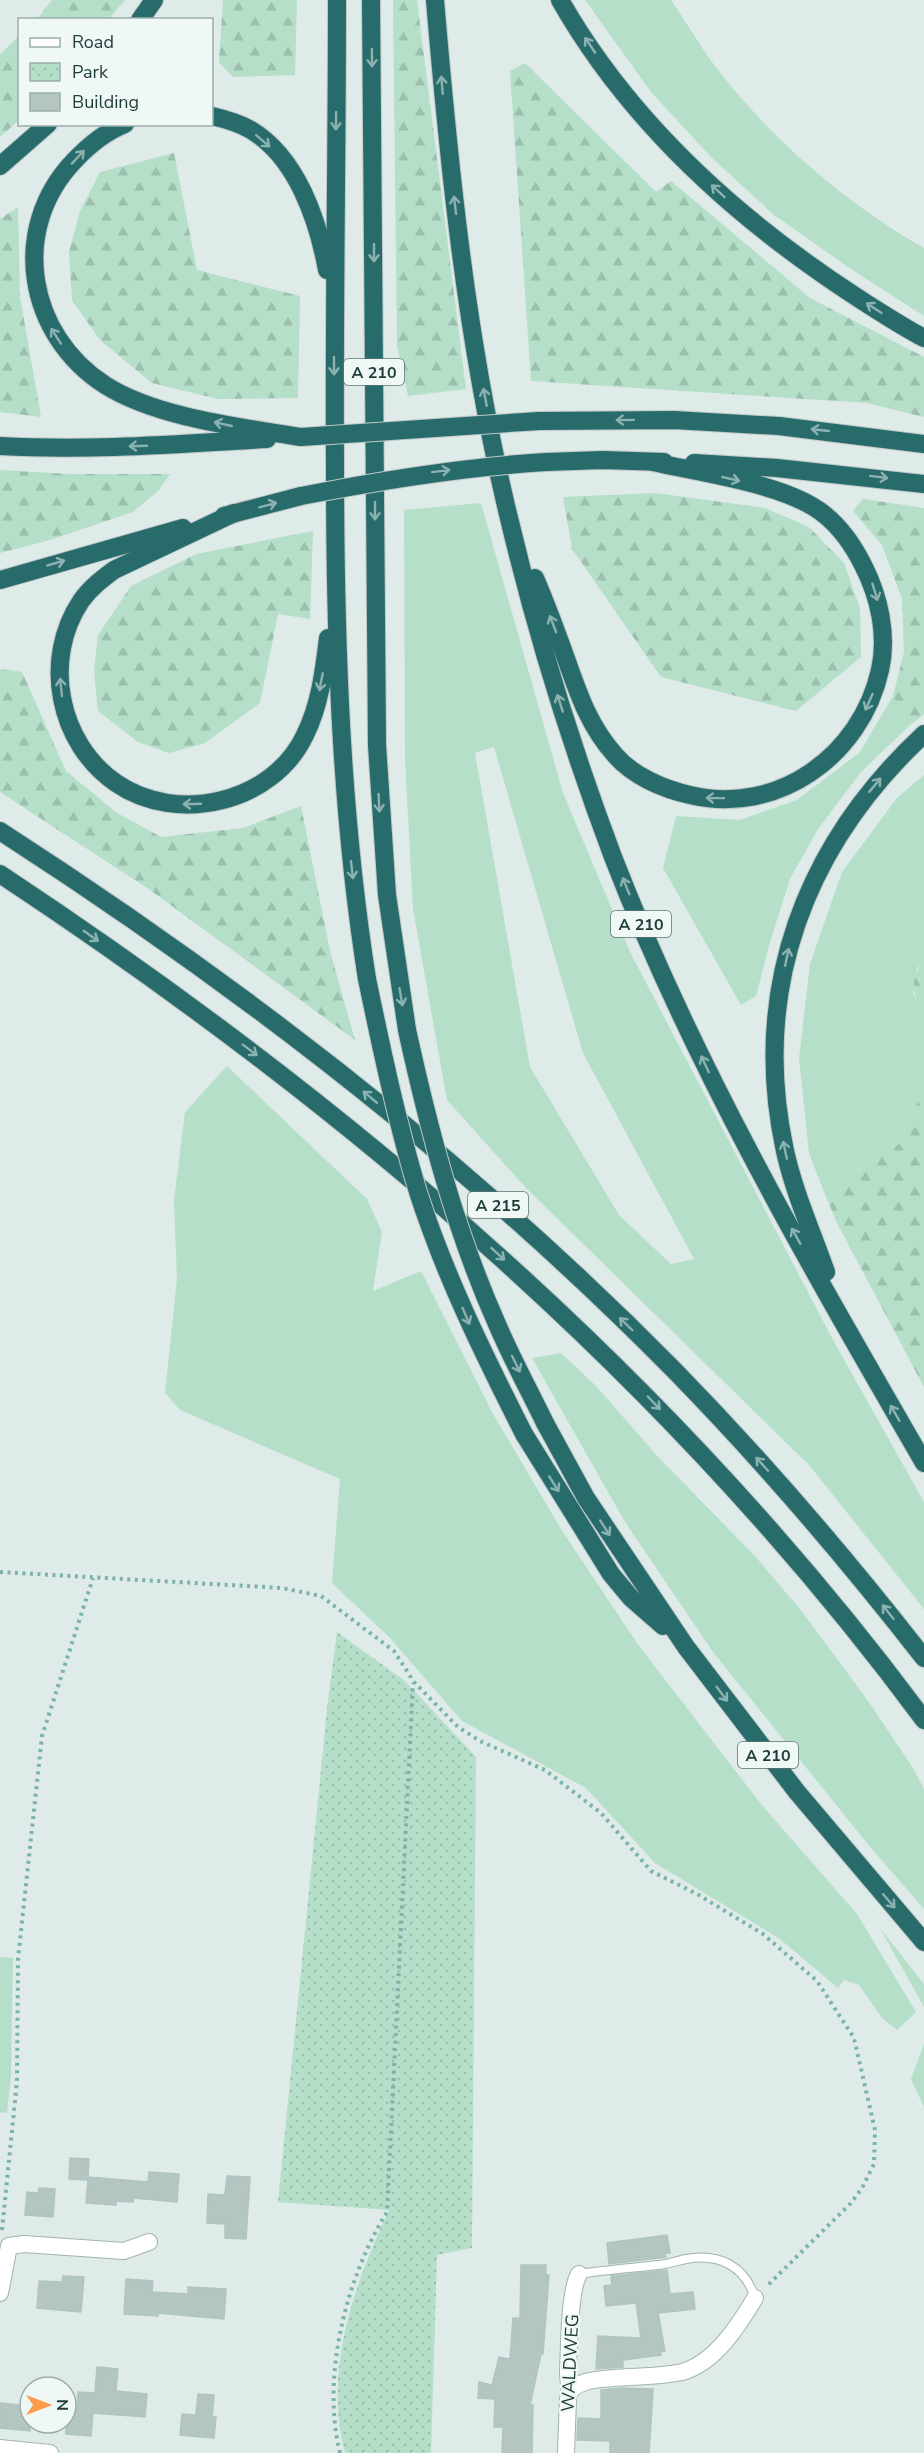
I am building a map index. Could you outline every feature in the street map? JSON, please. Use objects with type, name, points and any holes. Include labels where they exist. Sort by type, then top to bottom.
[{"type":"highway","points":[[141,18],[154,0]]},
{"type":"highway","points":[[337,0],[334,308],[335,561],[342,754],[351,861],[367,979],[397,1114],[422,1203],[444,1264],[480,1347],[543,1468],[620,1587],[686,1647]]},
{"type":"highway","name":"A 210","points":[[371,0],[377,745],[387,895],[406,1030],[431,1136],[454,1210],[497,1324],[544,1423],[586,1498],[686,1647],[797,1792],[924,1942]]},
{"type":"highway","name":"A 210","points":[[435,0],[447,143],[477,355],[504,496],[558,698],[634,908],[714,1085],[844,1325],[924,1463]]},
{"type":"highway","points":[[560,0],[605,67],[640,112],[728,201],[828,278],[924,338]]},
{"type":"highway","points":[[213,116],[252,130],[275,151],[291,172],[317,227],[334,308]]},
{"type":"highway","points":[[0,166],[46,126]]},
{"type":"highway","points":[[120,126],[86,148],[63,172],[46,200],[37,230],[34,255],[41,304],[51,330],[67,352],[84,369],[124,396],[151,406],[224,424],[302,437]]},
{"type":"highway","points":[[0,447],[148,446],[538,421],[674,420],[779,426],[924,444]]},
{"type":"highway","points":[[0,580],[301,496],[409,475],[484,466],[603,460],[653,462],[777,468],[924,484]]},
{"type":"highway","points":[[504,496],[583,707],[616,757],[651,782],[676,792],[702,798],[738,799],[766,794],[796,783],[823,765],[846,742],[863,716],[875,689],[881,668],[882,646],[880,609],[871,581],[844,534],[825,514],[804,501],[785,492],[653,462]]},
{"type":"highway","points":[[234,513],[114,570],[82,599],[73,614],[60,654],[59,680],[63,705],[71,730],[84,751],[117,783],[125,787],[164,802],[186,805],[205,804],[249,791],[270,777],[290,758],[305,737],[315,711],[325,662],[335,561]]},
{"type":"highway","points":[[844,1325],[785,1151],[775,1083],[777,1011],[790,945],[810,888],[824,859],[874,786],[924,734]]},
{"type":"highway","name":"A 215","points":[[0,831],[67,874],[301,1042],[360,1088],[463,1175],[573,1272],[674,1370],[754,1455],[856,1572],[924,1658]]},
{"type":"highway","name":"A 215","points":[[0,874],[146,974],[286,1076],[497,1253],[638,1387],[713,1464],[832,1601],[924,1720]]},
{"type":"street","points":[[0,2293],[9,2246],[24,2244],[124,2252],[149,2242]]},
{"type":"street","name":"WALDWEG","points":[[566,2453],[571,2325],[575,2280],[579,2274]]},
{"type":"street","points":[[570,2391],[577,2385],[593,2380],[672,2373],[692,2368],[705,2360],[727,2338],[755,2298]]},
{"type":"street","points":[[0,2448],[50,2453]]},
{"type":"lane","points":[[579,2274],[665,2265],[692,2259],[724,2260],[743,2273],[755,2298]]},
{"type":"path","points":[[0,1572],[282,1588],[321,1596],[393,1651],[414,1682],[458,1727],[480,1741],[545,1770],[601,1813],[651,1871],[697,1894],[763,1934],[816,1982],[854,2038],[875,2130],[876,2150],[870,2173],[851,2203],[755,2298]]},
{"type":"path","points":[[9,2246],[1,2236],[17,2080],[18,1959],[42,1736],[93,1578]]},
{"type":"path","points":[[340,2453],[335,2433],[334,2404],[340,2332],[367,2251],[375,2231],[387,2212],[414,1682]]},
{"type":"green space","points":[[52,0],[125,0],[110,18],[38,18]]},
{"type":"green space","points":[[223,0],[297,0],[295,75],[233,77],[219,62]]},
{"type":"green space","points":[[393,0],[417,0],[466,389],[408,396],[397,346]]},
{"type":"green space","points":[[585,0],[671,0],[709,58],[731,86],[780,139],[807,164],[864,209],[924,248],[924,316],[774,215],[710,156],[651,92]]},
{"type":"green space","points":[[18,37],[18,121],[0,137],[0,54]]},
{"type":"green space","points":[[525,63],[656,192],[671,181],[810,298],[924,357],[924,417],[867,403],[531,381],[510,71]]},
{"type":"green space","points":[[174,153],[197,270],[300,296],[298,398],[218,399],[152,383],[100,340],[72,300],[69,252],[80,211],[100,172]]},
{"type":"green space","points":[[18,207],[20,297],[41,417],[0,412],[0,219]]},
{"type":"green space","points":[[0,470],[68,474],[170,474],[158,491],[133,512],[50,540],[0,553]]},
{"type":"green space","points":[[655,493],[765,508],[809,527],[844,563],[860,608],[861,657],[796,711],[661,677],[572,549],[563,497]]},
{"type":"green space","points":[[863,499],[924,508],[924,714],[909,726],[893,696],[904,652],[902,599],[882,545],[853,511]]},
{"type":"green space","points":[[481,503],[563,793],[630,952],[833,1340],[924,1502],[924,1609],[809,1465],[525,1187],[447,1100],[413,909],[405,759],[404,510]],"holes":[[[494,747],[583,1053],[694,1259],[671,1264],[619,1215],[530,1067],[475,753]]]},
{"type":"green space","points":[[313,531],[310,619],[278,614],[260,703],[205,743],[169,753],[138,742],[98,711],[94,670],[98,635],[131,586],[196,554]]},
{"type":"green space","points":[[0,669],[22,672],[66,771],[117,813],[161,837],[243,828],[301,806],[330,951],[355,1040],[150,890],[0,792]]},
{"type":"green space","points":[[893,696],[909,726],[861,772],[818,829],[790,879],[756,996],[741,1005],[663,868],[676,816],[740,820],[797,800],[860,752]]},
{"type":"green space","points":[[924,775],[924,961],[917,969],[913,993],[924,1021],[924,1088],[899,1144],[824,1192],[809,1153],[799,1058],[810,964],[842,872],[897,798]]},
{"type":"green space","points":[[924,961],[924,1021],[914,991],[914,983]]},
{"type":"green space","points":[[227,1066],[367,1199],[382,1232],[373,1291],[421,1271],[493,1414],[561,1529],[639,1646],[761,1804],[857,1914],[916,2012],[897,2030],[882,2018],[859,1985],[844,1980],[838,1988],[780,1939],[655,1863],[586,1788],[462,1721],[389,1637],[332,1583],[340,1479],[180,1410],[165,1393],[177,1279],[174,1200],[185,1112]]},
{"type":"green space","points":[[924,1088],[924,1387],[837,1223],[824,1192],[899,1144]]},
{"type":"green space","points":[[561,1353],[596,1386],[660,1459],[754,1555],[800,1609],[866,1698],[913,1768],[924,1789],[924,1909],[866,1842],[713,1652],[625,1522],[532,1358]]},
{"type":"green space","points":[[337,1632],[405,1681],[476,1757],[472,2248],[437,2255],[431,2453],[345,2453],[339,2422],[340,2359],[346,2328],[364,2268],[389,2210],[278,2202],[327,1709]]},
{"type":"green space","points":[[880,1928],[924,1984],[924,2007]]},
{"type":"green space","points":[[0,1957],[13,1958],[11,2076],[7,2113],[0,2112]]},
{"type":"green space","points":[[924,2044],[924,2107],[911,2079]]},
{"type":"building","points":[[70,2158],[89,2159],[88,2177],[148,2182],[149,2172],[179,2174],[177,2202],[134,2198],[133,2202],[116,2201],[116,2205],[86,2203],[88,2180],[69,2179]]},
{"type":"building","points":[[227,2176],[250,2177],[246,2239],[225,2238],[225,2224],[207,2223],[208,2194],[225,2195]]},
{"type":"building","points":[[39,2188],[55,2189],[53,2217],[25,2215],[27,2192],[38,2193]]},
{"type":"building","points":[[667,2235],[670,2253],[665,2253],[666,2257],[609,2264],[607,2243]]},
{"type":"building","points":[[521,2265],[546,2265],[546,2275],[549,2275],[543,2354],[541,2354],[530,2405],[533,2405],[532,2453],[502,2453],[503,2427],[494,2427],[495,2399],[478,2398],[479,2382],[492,2385],[499,2357],[510,2359],[513,2318],[520,2318]]},
{"type":"building","points":[[667,2270],[670,2294],[693,2292],[695,2309],[658,2313],[665,2351],[660,2352],[661,2355],[623,2360],[623,2367],[596,2369],[598,2336],[641,2338],[636,2303],[606,2306],[604,2286],[612,2285],[611,2276]]},
{"type":"building","points":[[63,2276],[84,2277],[81,2312],[37,2308],[39,2281],[62,2282]]},
{"type":"building","points":[[126,2279],[153,2281],[152,2292],[188,2294],[188,2287],[226,2289],[224,2319],[158,2313],[158,2316],[124,2314]]},
{"type":"building","points":[[97,2367],[118,2369],[116,2391],[147,2394],[145,2417],[93,2413],[91,2436],[78,2435],[78,2392],[95,2393]]},
{"type":"building","points":[[653,2389],[649,2453],[610,2453],[610,2441],[577,2440],[578,2418],[601,2419],[601,2390]]},
{"type":"building","points":[[198,2394],[214,2395],[212,2417],[216,2417],[214,2438],[180,2435],[182,2414],[196,2415]]},
{"type":"building","points":[[0,2403],[18,2405],[18,2430],[0,2428]]}]
